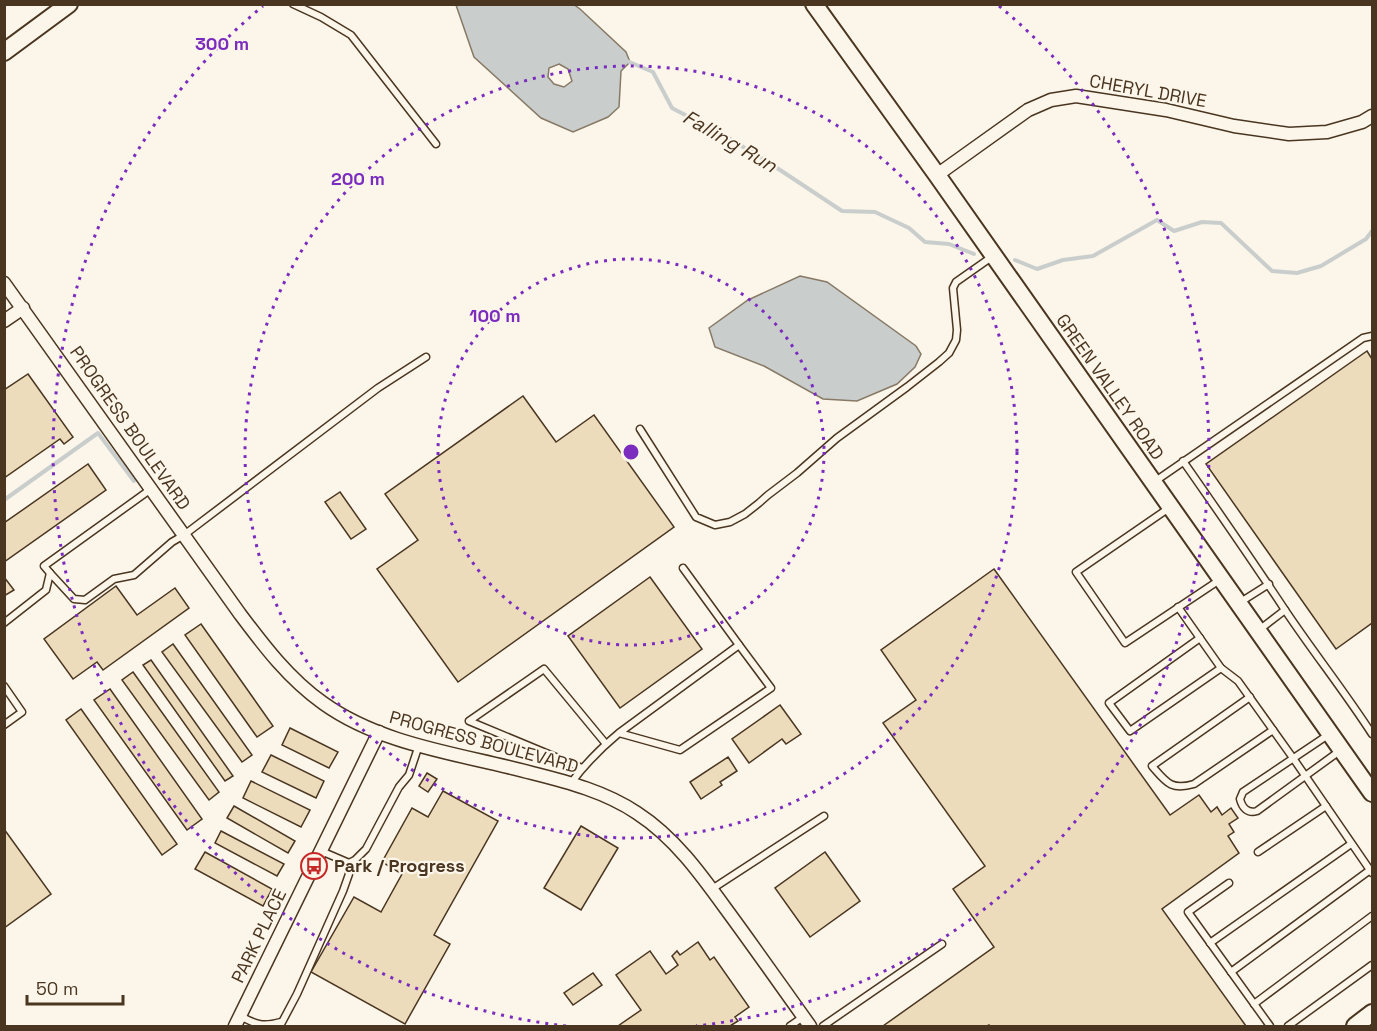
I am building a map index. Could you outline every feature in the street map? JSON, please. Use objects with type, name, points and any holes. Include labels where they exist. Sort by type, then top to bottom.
[{"type":"street","points":[[4,52],[69,4]]},
{"type":"street","name":"GREEN VALLEY ROAD","points":[[814,4],[1372,792]]},
{"type":"street","name":"CHERYL DRIVE","points":[[937,176],[1028,110],[1051,100],[1076,96],[1166,110],[1234,126],[1289,134],[1327,132],[1362,122],[1372,116]]},
{"type":"street","name":"PROGRESS BOULEVARD","points":[[4,283],[252,629],[291,676],[323,703],[357,723],[379,732],[419,745],[514,768],[600,793],[638,813],[670,840],[698,871],[807,1022]]},
{"type":"street","points":[[4,321],[23,308]]},
{"type":"street","name":"PARK PLACE","points":[[238,1021],[379,732]]},
{"type":"lane","points":[[293,4],[321,16],[351,34],[436,144]]},
{"type":"lane","points":[[640,429],[696,517],[715,525],[730,522],[745,514],[837,438],[907,387],[949,352],[956,340],[957,330],[953,288],[956,282],[994,256]]},
{"type":"lane","points":[[1153,482],[1363,338],[1372,336]]},
{"type":"lane","points":[[151,488],[44,566],[74,599],[85,600],[114,579],[134,575],[172,542],[378,388],[426,357]]},
{"type":"lane","points":[[1183,461],[1372,734]]},
{"type":"lane","points":[[1171,507],[1076,572],[1125,643],[1221,578]]},
{"type":"lane","points":[[619,734],[680,750],[771,688],[683,568]]},
{"type":"lane","points":[[4,623],[46,590],[50,573]]},
{"type":"lane","points":[[1239,603],[1269,584]]},
{"type":"lane","points":[[1178,607],[1221,668],[1238,681],[1250,697],[1371,872],[1231,972]]},
{"type":"lane","points":[[1259,630],[1285,610]]},
{"type":"lane","points":[[1200,638],[1109,703],[1130,731],[1221,668]]},
{"type":"lane","points":[[570,784],[606,744],[739,645]]},
{"type":"lane","points":[[582,768],[469,721],[544,669],[606,744]]},
{"type":"lane","points":[[4,686],[22,712],[4,725]]},
{"type":"lane","points":[[1250,697],[1152,765],[1165,782],[1172,785],[1194,784],[1273,730]]},
{"type":"lane","points":[[1331,733],[1243,792],[1240,799],[1242,806],[1252,812],[1257,811],[1342,750]]},
{"type":"lane","points":[[321,851],[349,862],[355,860],[366,849],[399,787],[409,775],[419,745]]},
{"type":"lane","points":[[1258,852],[1326,806]]},
{"type":"lane","points":[[712,890],[824,816]]},
{"type":"lane","points":[[1210,944],[1351,844]]},
{"type":"lane","points":[[238,1021],[268,1025],[280,1024],[297,994],[343,891],[349,874],[349,862]]},
{"type":"lane","points":[[1229,883],[1188,912],[1270,1026]]},
{"type":"lane","points":[[1254,1004],[1372,916]]},
{"type":"lane","points":[[823,1026],[942,944]]},
{"type":"lane","points":[[1288,1026],[1372,964]]},
{"type":"lane","points":[[790,1026],[807,1022]]},
{"type":"shaded area","points":[[573,4],[626,52],[630,62],[621,71],[619,107],[608,117],[573,132],[541,118],[474,57],[456,5]],"holes":[[[559,64],[568,69],[572,81],[564,87],[554,84],[548,77],[549,68]]]},
{"type":"shaded area","points":[[800,276],[827,282],[916,346],[921,354],[915,367],[897,384],[857,401],[823,399],[764,366],[715,347],[709,328],[748,300]]},
{"type":"building","points":[[1367,351],[1372,359],[1372,623],[1336,649],[1206,464]]},
{"type":"building","points":[[28,374],[73,437],[64,444],[60,439],[4,478],[4,390]]},
{"type":"building","points":[[523,396],[556,442],[594,415],[674,527],[458,682],[377,569],[418,540],[385,494]]},
{"type":"building","points":[[88,464],[106,490],[4,562],[4,523]]},
{"type":"building","points":[[340,492],[366,529],[351,539],[325,502]]},
{"type":"building","points":[[994,569],[1170,815],[1199,795],[1211,812],[1217,807],[1222,815],[1231,808],[1238,818],[1229,824],[1234,832],[1228,836],[1239,853],[1162,909],[1246,1026],[883,1026],[994,947],[953,889],[985,866],[883,723],[916,700],[881,650]]},
{"type":"building","points":[[4,577],[14,590],[4,596]]},
{"type":"building","points":[[650,577],[702,649],[620,708],[568,636]]},
{"type":"building","points":[[116,586],[137,615],[175,588],[189,608],[103,670],[97,662],[73,679],[44,639]]},
{"type":"building","points":[[201,624],[273,726],[257,737],[185,635]]},
{"type":"building","points":[[173,644],[252,755],[242,762],[162,652]]},
{"type":"building","points":[[151,660],[233,776],[225,781],[143,665]]},
{"type":"building","points":[[133,672],[219,792],[209,800],[122,680]]},
{"type":"building","points":[[110,689],[202,819],[187,830],[94,700]]},
{"type":"building","points":[[780,705],[801,734],[786,744],[782,739],[749,763],[732,739]]},
{"type":"building","points":[[81,709],[177,844],[162,855],[66,720]]},
{"type":"building","points":[[290,728],[338,752],[329,768],[282,745]]},
{"type":"building","points":[[271,755],[324,781],[316,798],[262,772]]},
{"type":"building","points":[[728,757],[737,771],[720,782],[722,785],[701,799],[690,782]]},
{"type":"building","points":[[427,773],[437,779],[428,792],[419,786]]},
{"type":"building","points":[[251,781],[310,810],[301,827],[243,798]]},
{"type":"building","points":[[443,791],[498,821],[434,935],[450,944],[405,1024],[311,972],[354,897],[381,912],[402,874],[382,862],[412,808],[428,817]]},
{"type":"building","points":[[234,806],[295,841],[288,853],[227,818]]},
{"type":"building","points":[[581,826],[618,848],[581,910],[544,888]]},
{"type":"building","points":[[4,829],[51,894],[4,928]]},
{"type":"building","points":[[221,831],[284,864],[277,876],[215,843]]},
{"type":"building","points":[[205,852],[272,889],[263,906],[195,869]]},
{"type":"building","points":[[825,852],[860,901],[810,937],[775,888]]},
{"type":"building","points":[[698,942],[710,960],[714,957],[749,1007],[735,1017],[738,1021],[730,1026],[618,1026],[641,1010],[616,975],[650,951],[666,974],[678,965],[672,956],[677,951],[680,955]]},
{"type":"building","points":[[593,973],[602,985],[573,1005],[564,993]]},
{"type":"waterway","name":"Falling Run","points":[[627,61],[653,72],[672,108],[727,137],[842,211],[875,212],[909,228],[925,242],[949,244],[974,254]]},
{"type":"waterway","name":"Falling Run","points":[[1015,260],[1037,269],[1063,260],[1093,256],[1157,220],[1174,231],[1202,222],[1221,223],[1272,271],[1297,273],[1321,266],[1366,239],[1372,231]]},
{"type":"waterway","points":[[4,500],[98,433],[134,481]]},
{"type":"place","name":"Park / Progress","points":[[314,866]]}]
